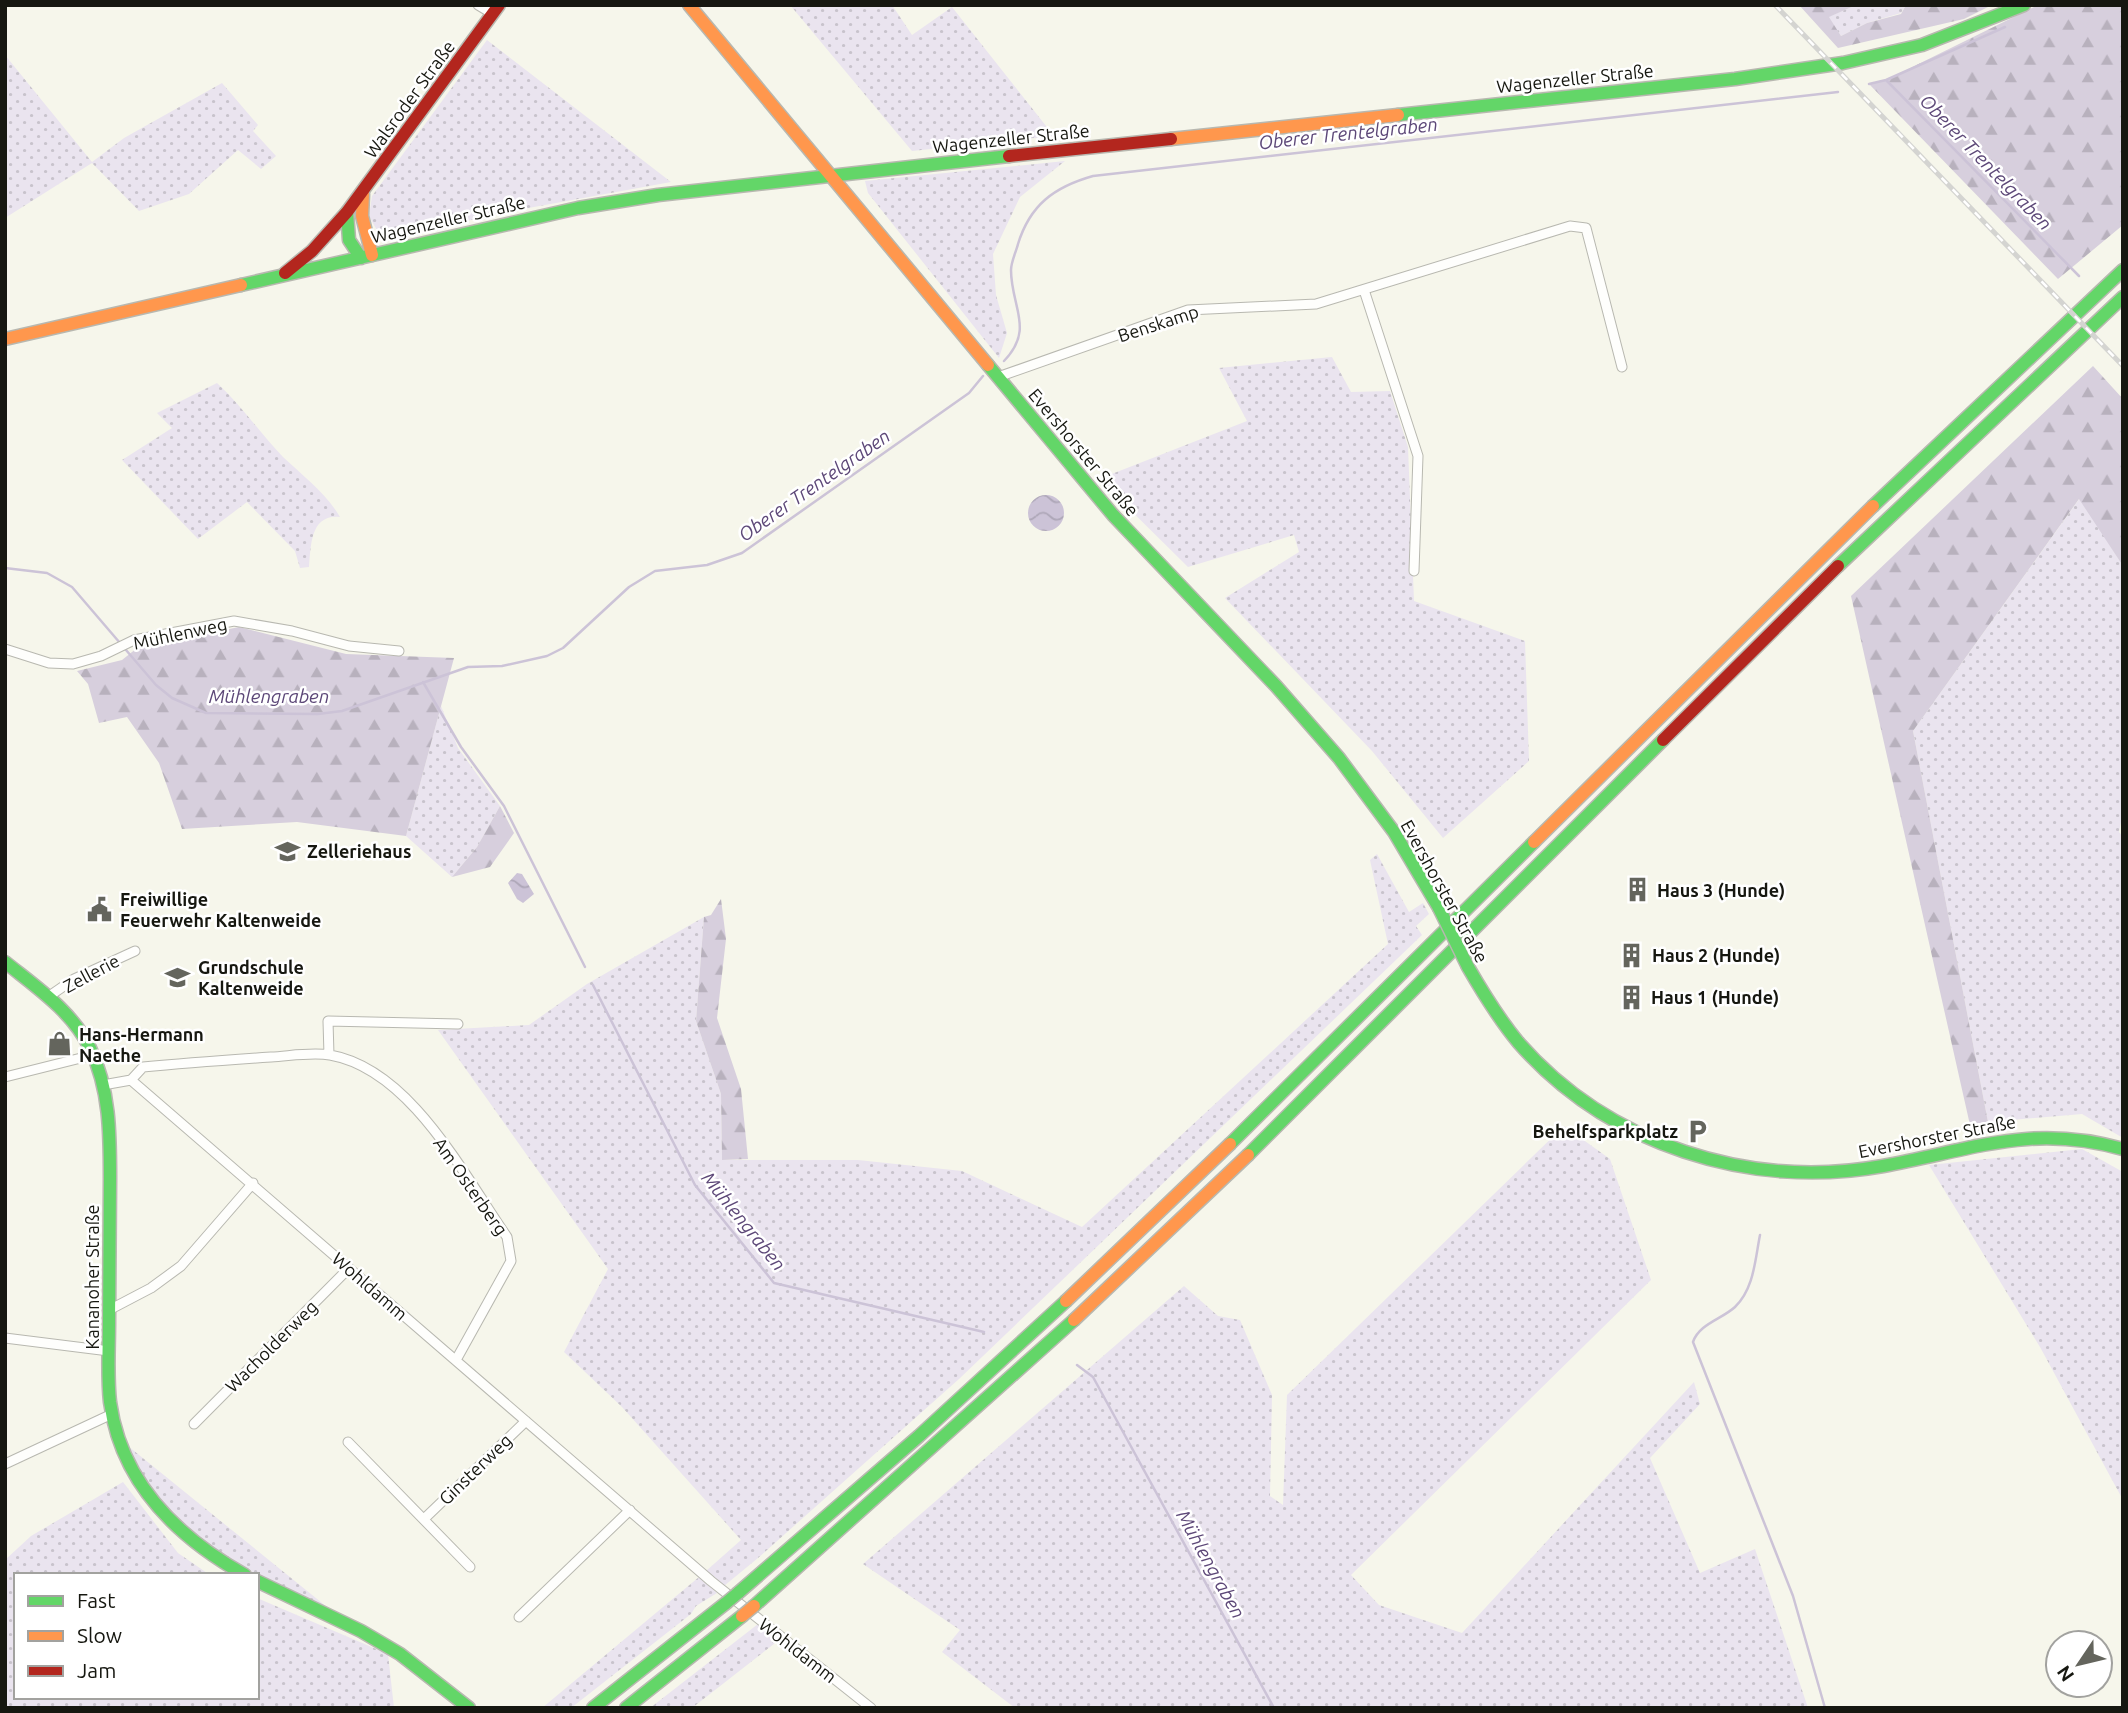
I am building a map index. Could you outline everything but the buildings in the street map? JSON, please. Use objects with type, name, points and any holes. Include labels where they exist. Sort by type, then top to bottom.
[{"type":"main road","name":"Evershorster Straße","points":[[690,5],[1113,515],[1276,686],[1339,758],[1394,832],[1468,967],[1510,1032],[1528,1053],[1578,1096],[1651,1140],[1726,1166],[1792,1174],[1849,1171],[1984,1143],[2034,1136],[2087,1140],[2123,1149]]},
{"type":"main road","name":"Wagenzeller Straße","points":[[5,339],[578,208],[658,195],[832,175],[1735,79],[1824,66],[1907,49],[1966,30],[2024,5]]},
{"type":"main road","name":"Walsroder Straße","points":[[279,277],[312,251],[347,212],[496,10]]},
{"type":"main road","points":[[363,191],[362,216],[366,257]]},
{"type":"main road","points":[[347,212],[349,240],[366,257]]},
{"type":"main road","points":[[593,1708],[738,1593],[954,1407],[1125,1246],[1391,986],[1848,530],[2123,270]]},
{"type":"main road","points":[[626,1708],[754,1606],[966,1421],[1139,1260],[1317,1087],[1888,518],[2123,297]]},
{"type":"main road","points":[[2077,338],[2123,306]]},
{"type":"main road","name":"Kananoher Straße","points":[[5,962],[48,997],[74,1024],[93,1055],[103,1085],[110,1119],[109,1351],[112,1414],[123,1453],[156,1506],[205,1551],[242,1573]]},
{"type":"main road","points":[[259,1582],[361,1631],[400,1654],[469,1708]]},
{"type":"street","points":[[478,5],[496,10]]},
{"type":"street","name":"Benskamp","points":[[998,377],[1188,310],[1316,304],[1570,226],[1586,228],[1622,367]]},
{"type":"street","points":[[1364,290],[1418,456],[1414,571]]},
{"type":"street","name":"Mühlenweg","points":[[5,649],[49,663],[73,664],[101,656],[122,645],[234,621],[292,631],[349,646],[400,651]]},
{"type":"street","name":"Zellerie","points":[[48,997],[74,979],[135,951]]},
{"type":"street","points":[[329,1055],[328,1021],[458,1024]]},
{"type":"street","points":[[5,1077],[93,1055]]},
{"type":"street","name":"Am Osterberg","points":[[131,1080],[143,1067],[329,1055],[369,1068],[410,1100],[508,1237],[511,1261],[456,1360]]},
{"type":"street","points":[[103,1085],[131,1080]]},
{"type":"street","name":"Wohldamm","points":[[131,1080],[711,1581],[871,1708]]},
{"type":"street","points":[[109,1310],[151,1288],[181,1266],[253,1183]]},
{"type":"street","name":"Wacholderweg","points":[[194,1424],[349,1268]]},
{"type":"street","points":[[5,1338],[109,1351]]},
{"type":"street","points":[[5,1464],[112,1414]]},
{"type":"street","name":"Ginsterweg","points":[[425,1518],[526,1421]]},
{"type":"street","name":"Ginsterweg","points":[[348,1442],[470,1567]]},
{"type":"street","points":[[519,1617],[630,1510]]},
{"type":"shaded area","points":[[790,5],[892,5],[912,35],[952,7],[1054,136],[912,151]]},
{"type":"shaded area","points":[[1856,5],[1906,5],[1901,13],[1867,23],[1841,36],[1828,17]]},
{"type":"shaded area","points":[[487,40],[671,182],[496,214],[400,237],[379,234],[369,216],[372,196]]},
{"type":"shaded area","points":[[5,55],[92,162],[124,138],[222,83],[258,125],[253,131],[276,156],[261,169],[238,150],[189,194],[139,211],[92,163],[5,218]]},
{"type":"shaded area","points":[[1065,161],[1020,197],[993,254],[996,295],[1007,333],[999,358],[868,193],[865,181]]},
{"type":"shaded area","points":[[1332,357],[1351,392],[1390,391],[1408,447],[1414,601],[1525,641],[1529,761],[1443,838],[1372,751],[1225,598],[1299,552],[1294,535],[1188,567],[1099,479],[1247,421],[1219,368]]},
{"type":"shaded area","points":[[217,383],[283,457],[321,492],[340,517],[330,517],[318,526],[312,541],[309,567],[300,568],[295,551],[247,502],[198,539],[122,460],[172,428],[157,413]]},
{"type":"shaded area","points":[[2080,498],[2123,566],[2123,812],[2119,832],[2123,837],[2123,1138],[2082,1114],[1988,1122],[1913,731]]},
{"type":"shaded area","points":[[441,706],[458,748],[500,806],[477,847],[452,877],[406,836]]},
{"type":"shaded area","points":[[1377,854],[1409,912],[1423,903],[1429,914],[1416,926],[1422,935],[959,1379],[758,1558],[724,1586],[706,1571],[741,1540],[622,1407],[564,1352],[608,1269],[438,1030],[529,1025],[587,984],[704,917],[696,1021],[721,1094],[722,1160],[858,1160],[962,1171],[1082,1227],[1388,944],[1370,860]]},
{"type":"shaded area","points":[[1564,1126],[1610,1159],[1651,1280],[1351,1575],[1379,1605],[1462,1633],[1694,1382],[1700,1404],[1650,1458],[1700,1573],[1755,1549],[1808,1708],[1015,1708],[942,1652],[960,1630],[863,1564],[1184,1286],[1218,1316],[1240,1320],[1272,1395],[1270,1496],[1283,1505],[1287,1395]]},
{"type":"shaded area","points":[[2082,1149],[2123,1172],[2123,1500],[2040,1347],[1929,1165]]},
{"type":"shaded area","points":[[123,1442],[327,1607],[232,1561],[210,1547],[170,1513],[141,1475]]},
{"type":"shaded area","points":[[123,1482],[178,1553],[207,1573],[14,1573],[14,1699],[259,1699],[259,1599],[388,1654],[394,1708],[5,1708],[5,1560],[31,1536]]},
{"type":"shaded area","points":[[699,1577],[717,1593],[696,1606],[691,1614],[571,1708],[542,1708]]},
{"type":"shaded area","points":[[758,1624],[779,1640],[692,1708],[650,1708]]},
{"type":"green space","points":[[1799,5],[1856,5],[1829,17],[1841,36],[1867,23],[1901,14],[1906,5],[1992,5],[1964,19],[1838,48]]},
{"type":"green space","points":[[2038,5],[2123,5],[2123,225],[2058,279],[1869,84],[1886,80]]},
{"type":"green space","points":[[2093,366],[2123,399],[2123,566],[2079,499],[1913,731],[1988,1122],[1970,1125],[1851,596]]},
{"type":"green space","points":[[239,627],[346,654],[454,658],[406,836],[297,822],[182,829],[159,763],[127,717],[99,723],[88,684],[77,671],[122,660],[137,648]]},
{"type":"green space","points":[[500,806],[514,833],[490,867],[452,877],[477,847]]},
{"type":"green space","points":[[721,899],[726,939],[717,1018],[741,1089],[748,1159],[722,1160],[721,1094],[696,1021],[704,917],[711,915]]},
{"type":"water","points":[[1046,495],[1059,500],[1064,513],[1059,526],[1046,531],[1033,526],[1028,513],[1033,500]]},
{"type":"water","points":[[517,873],[522,874],[534,894],[523,903],[517,899],[508,883]]},
{"type":"waterway","points":[[1869,84],[1886,80],[2005,27]]},
{"type":"waterway","name":"Oberer Trentelgraben","points":[[1886,80],[2079,276]]},
{"type":"waterway","name":"Oberer Trentelgraben","points":[[1004,361],[1013,349],[1020,328],[1011,270],[1023,230],[1029,218],[1045,200],[1079,180],[1093,176],[1838,92]]},
{"type":"waterway","name":"Oberer Trentelgraben","points":[[5,568],[47,573],[72,587],[156,685],[172,698],[206,713],[318,714],[342,711],[468,667],[502,666],[547,656],[563,648],[629,587],[655,571],[707,565],[742,553],[969,393],[983,376]]},
{"type":"waterway","name":"Mühlengraben","points":[[423,682],[461,747],[504,806],[585,967]]},
{"type":"waterway","name":"Mühlengraben","points":[[593,985],[695,1185],[774,1283],[984,1332]]},
{"type":"waterway","points":[[1760,1235],[1753,1274],[1741,1300],[1730,1311],[1700,1331],[1693,1342],[1793,1596],[1825,1708]]},
{"type":"waterway","name":"Mühlengraben","points":[[1077,1365],[1093,1377],[1274,1708]]},
{"type":"railway","points":[[1775,5],[2123,366]]},
{"type":"traffic: fast","points":[[1398,115],[1735,79],[1843,63],[1922,45],[2024,5]]},
{"type":"traffic: fast","points":[[241,285],[578,208],[658,195],[1009,156]]},
{"type":"traffic: fast","points":[[347,212],[349,240],[361,258]]},
{"type":"traffic: fast","points":[[1873,506],[2123,270]]},
{"type":"traffic: fast","points":[[1838,566],[2123,297]]},
{"type":"traffic: fast","points":[[988,365],[1113,515],[1276,686],[1339,758],[1394,832],[1439,908]]},
{"type":"traffic: fast","points":[[1248,1155],[1663,740]]},
{"type":"traffic: fast","points":[[1230,1144],[1534,842]]},
{"type":"traffic: fast","points":[[1439,908],[1468,967]]},
{"type":"traffic: fast","points":[[5,962],[52,1000],[73,1022],[90,1048],[102,1079],[110,1145],[109,1392],[116,1431],[126,1457],[140,1482],[175,1525],[220,1560],[242,1573]]},
{"type":"traffic: fast","points":[[1468,967],[1511,1033],[1554,1078],[1594,1108],[1638,1133],[1684,1152],[1733,1164],[1783,1171],[1833,1172],[1883,1166],[1974,1147],[2030,1139],[2059,1138],[2123,1149]]},
{"type":"traffic: fast","points":[[738,1593],[919,1436],[1066,1301]]},
{"type":"traffic: fast","points":[[754,1606],[1074,1320]]},
{"type":"traffic: fast","points":[[259,1582],[361,1631],[400,1654],[469,1708]]},
{"type":"traffic: fast","points":[[726,1603],[738,1593]]},
{"type":"traffic: fast","points":[[593,1708],[726,1603]]},
{"type":"traffic: fast","points":[[626,1708],[742,1616]]},
{"type":"traffic: slow","points":[[689,5],[988,365]]},
{"type":"traffic: slow","points":[[1171,139],[1398,115]]},
{"type":"traffic: slow","points":[[363,194],[362,216],[372,255]]},
{"type":"traffic: slow","points":[[5,339],[241,285]]},
{"type":"traffic: slow","points":[[1534,842],[1873,506]]},
{"type":"traffic: slow","points":[[1066,1301],[1230,1144]]},
{"type":"traffic: slow","points":[[1074,1320],[1248,1155]]},
{"type":"traffic: slow","points":[[742,1616],[754,1606]]},
{"type":"traffic: jam","points":[[285,273],[312,251],[347,212],[499,5]]},
{"type":"traffic: jam","points":[[1009,156],[1171,139]]},
{"type":"traffic: jam","points":[[1663,740],[1838,566]]},
{"type":"place","name":"Zelleriehaus","points":[[287,851]]},
{"type":"place","name":"Haus 3 (Hunde)","points":[[1637,890]]},
{"type":"place","name":"Freiwillige Feuerwehr Kaltenweide","points":[[100,909]]},
{"type":"place","name":"Haus 2 (Hunde)","points":[[1632,955]]},
{"type":"place","name":"Grundschule Kaltenweide","points":[[178,977]]},
{"type":"place","name":"Haus 1 (Hunde)","points":[[1631,997]]},
{"type":"place","name":"Hans-Hermann Naethe","points":[[59,1044]]},
{"type":"place","name":"Behelfsparkplatz","points":[[1698,1131]]}]
